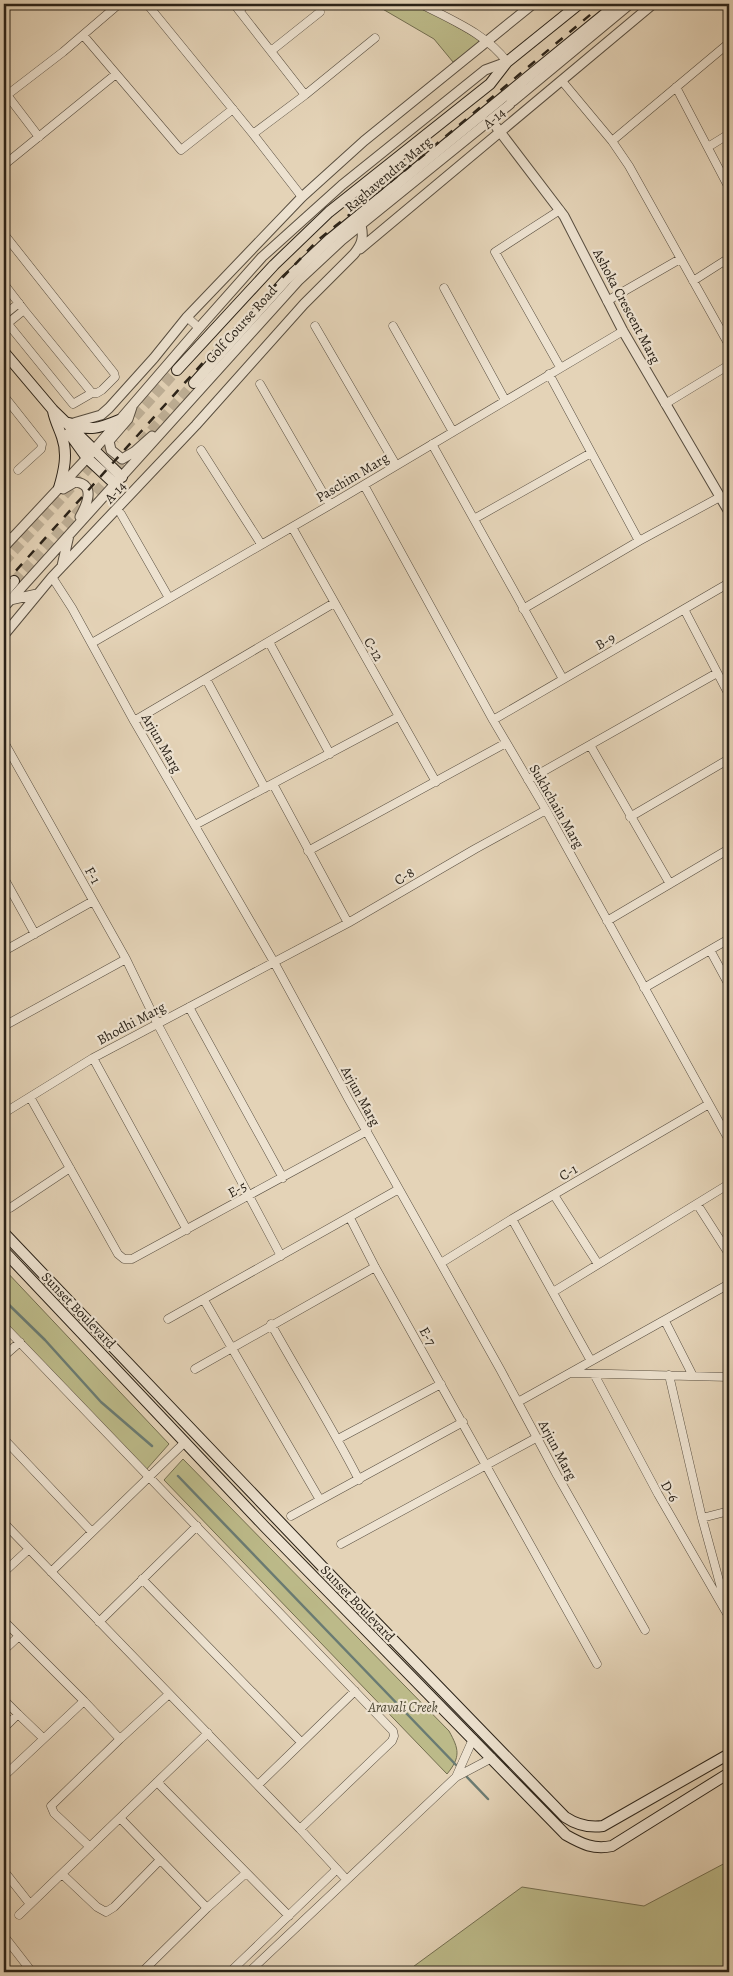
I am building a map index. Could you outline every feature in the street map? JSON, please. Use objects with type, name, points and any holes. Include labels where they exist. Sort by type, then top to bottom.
[{"type":"main road","name":"Raghavendra Marg","points":[[177,370],[274,265],[329,212],[490,84],[507,62],[579,4]]},
{"type":"main road","name":"Raghavendra Marg","points":[[194,383],[292,274],[330,240],[617,4]]},
{"type":"main road","points":[[4,352],[90,454],[118,481]]},
{"type":"main road","points":[[53,410],[70,424],[80,427],[98,429],[119,420]]},
{"type":"main road","points":[[53,410],[54,419],[63,439],[66,457],[59,488]]},
{"type":"main road","points":[[6,600],[14,581]]},
{"type":"main road","name":"Sunset Boulevard","points":[[4,1233],[559,1810],[572,1822],[587,1827]]},
{"type":"main road","name":"Sunset Boulevard","points":[[4,1251],[311,1575],[492,1758],[566,1836],[587,1846],[603,1848],[612,1846],[729,1774]]},
{"type":"main road","points":[[71,1321],[80,1312]]},
{"type":"main road","points":[[206,1464],[216,1455]]},
{"type":"main road","points":[[587,1846],[587,1827],[603,1826],[621,1817],[729,1754]]},
{"type":"street","points":[[4,9],[10,4]]},
{"type":"street","points":[[39,137],[5,93],[83,36],[119,4]]},
{"type":"street","points":[[147,4],[302,197]]},
{"type":"street","points":[[247,4],[236,7],[306,95]]},
{"type":"street","points":[[422,4],[488,42],[500,52],[507,62]]},
{"type":"street","points":[[510,104],[630,4]]},
{"type":"street","name":"A-14","points":[[4,635],[52,576],[196,425],[304,304],[354,254],[653,4]]},
{"type":"street","points":[[70,424],[101,415],[109,408],[154,358],[187,317],[302,197],[364,141],[488,42],[529,6]]},
{"type":"street","points":[[271,51],[320,12]]},
{"type":"street","points":[[83,36],[181,150],[233,109]]},
{"type":"street","points":[[253,134],[306,95],[375,38]]},
{"type":"street","points":[[612,141],[729,43]]},
{"type":"street","name":"Golf Course Road","points":[[4,547],[8,537],[59,488],[90,454],[262,258],[342,186],[485,70],[507,62]]},
{"type":"street","points":[[4,166],[116,74]]},
{"type":"street","points":[[562,81],[612,141],[646,196],[729,345]]},
{"type":"street","name":"Golf Course Road","points":[[6,600],[118,481],[298,281],[342,240],[510,104],[520,84]]},
{"type":"street","points":[[676,87],[729,188]]},
{"type":"street","name":"Ashoka Crescent Marg","points":[[490,120],[560,210],[623,331],[664,404],[729,512]]},
{"type":"street","points":[[708,148],[729,134]]},
{"type":"street","points":[[560,210],[495,252],[560,367]]},
{"type":"street","points":[[354,254],[361,245],[363,237],[361,225]]},
{"type":"street","points":[[4,234],[114,373],[116,377],[113,381],[98,393],[92,392],[4,284]]},
{"type":"street","points":[[693,281],[729,258]]},
{"type":"street","points":[[607,300],[680,259]]},
{"type":"street","points":[[444,288],[505,400]]},
{"type":"street","points":[[4,315],[19,303]]},
{"type":"street","points":[[24,310],[6,322],[73,404],[92,392]]},
{"type":"street","points":[[187,317],[199,328]]},
{"type":"street","points":[[315,326],[396,465]]},
{"type":"street","points":[[393,326],[453,432]]},
{"type":"street","name":"Paschim Marg","points":[[92,643],[330,505],[623,331]]},
{"type":"street","points":[[664,404],[729,365]]},
{"type":"street","points":[[549,374],[639,541]]},
{"type":"street","points":[[260,384],[330,505]]},
{"type":"street","points":[[4,396],[42,444],[41,449],[18,470]]},
{"type":"street","points":[[132,405],[128,419],[108,442],[111,450],[120,459],[127,457],[153,435],[162,432]]},
{"type":"street","points":[[432,444],[563,679]]},
{"type":"street","points":[[202,450],[261,544]]},
{"type":"street","points":[[474,519],[591,453]]},
{"type":"street","points":[[50,497],[57,495],[71,483],[78,482],[84,486],[88,492],[89,500],[80,516],[79,523]]},
{"type":"street","name":"Sukhchain Marg","points":[[364,485],[493,720],[546,810],[729,1140]]},
{"type":"street","points":[[523,609],[639,541],[720,497]]},
{"type":"street","points":[[121,514],[169,598]]},
{"type":"street","name":"C-12","points":[[292,527],[436,782]]},
{"type":"street","points":[[62,566],[70,533]]},
{"type":"street","name":"Arjun Marg","points":[[52,576],[92,643],[134,722],[274,962],[604,1561],[645,1630]]},
{"type":"street","name":"B-9","points":[[493,720],[729,583]]},
{"type":"street","points":[[6,600],[37,594]]},
{"type":"street","points":[[134,722],[334,603]]},
{"type":"street","points":[[684,609],[729,695]]},
{"type":"street","points":[[269,642],[330,754]]},
{"type":"street","points":[[528,780],[717,673]]},
{"type":"street","points":[[206,679],[265,788]]},
{"type":"street","points":[[195,825],[398,717]]},
{"type":"street","name":"F-1","points":[[4,742],[126,959],[157,1023],[281,1256]]},
{"type":"street","points":[[308,851],[506,743]]},
{"type":"street","points":[[590,745],[670,884]]},
{"type":"street","points":[[630,817],[729,759]]},
{"type":"street","points":[[273,784],[348,923]]},
{"type":"street","name":"C-8","points":[[274,962],[348,923],[546,810]]},
{"type":"street","points":[[607,921],[729,849]]},
{"type":"street","points":[[4,878],[36,934]]},
{"type":"street","points":[[4,951],[93,901]]},
{"type":"street","points":[[644,988],[729,939]]},
{"type":"street","points":[[710,950],[729,985]]},
{"type":"street","points":[[4,1026],[126,959]]},
{"type":"street","name":"Bhodhi Marg","points":[[4,1113],[93,1058],[274,962]]},
{"type":"street","points":[[189,1007],[282,1178]]},
{"type":"street","points":[[93,1058],[187,1230]]},
{"type":"street","points":[[10,1208],[70,1168],[30,1097]]},
{"type":"street","name":"C-1","points":[[441,1263],[512,1219],[709,1104]]},
{"type":"street","name":"E-5","points":[[70,1168],[118,1254],[124,1259],[132,1259],[366,1131]]},
{"type":"street","points":[[553,1292],[729,1184]]},
{"type":"street","points":[[168,1319],[399,1189]]},
{"type":"street","points":[[554,1195],[598,1264]]},
{"type":"street","points":[[697,1204],[729,1254]]},
{"type":"street","name":"E-7","points":[[350,1218],[375,1267],[597,1664]]},
{"type":"street","points":[[512,1219],[591,1361]]},
{"type":"street","points":[[195,1369],[232,1346],[375,1267]]},
{"type":"street","points":[[518,1402],[729,1284]]},
{"type":"street","points":[[204,1300],[320,1500]]},
{"type":"street","points":[[665,1321],[693,1376]]},
{"type":"street","points":[[271,1324],[338,1439],[359,1480]]},
{"type":"street","points":[[4,1326],[391,1728],[394,1736],[393,1739],[300,1829]]},
{"type":"street","points":[[4,1356],[20,1342]]},
{"type":"street","points":[[569,1373],[729,1377]]},
{"type":"street","name":"D-6","points":[[594,1374],[658,1494],[729,1617]]},
{"type":"street","name":"D-6","points":[[669,1375],[702,1518],[729,1617]]},
{"type":"street","points":[[338,1439],[441,1384]]},
{"type":"street","points":[[291,1516],[463,1422]]},
{"type":"street","points":[[342,1544],[536,1438]]},
{"type":"street","points":[[4,1439],[92,1532]]},
{"type":"street","points":[[51,1572],[185,1442]]},
{"type":"street","points":[[702,1518],[729,1511]]},
{"type":"street","points":[[4,1523],[258,1785],[346,1879]]},
{"type":"street","points":[[99,1622],[196,1526]]},
{"type":"street","points":[[4,1572],[29,1549]]},
{"type":"street","points":[[142,1579],[302,1742]]},
{"type":"street","points":[[4,1621],[120,1739]]},
{"type":"street","points":[[4,1650],[19,1636]]},
{"type":"street","points":[[258,1785],[354,1691]]},
{"type":"street","points":[[90,1847],[54,1813],[51,1806],[52,1803],[169,1694]]},
{"type":"street","points":[[4,1700],[43,1738]]},
{"type":"street","points":[[4,1776],[84,1701]]},
{"type":"street","points":[[4,1728],[18,1714]]},
{"type":"street","points":[[19,1915],[121,1819],[208,1733]]},
{"type":"street","points":[[459,1774],[473,1739]]},
{"type":"street","points":[[249,1972],[459,1774],[492,1758]]},
{"type":"street","points":[[158,1782],[288,1916]]},
{"type":"street","points":[[121,1819],[206,1908]]},
{"type":"street","points":[[62,1874],[97,1907],[106,1912],[114,1907],[160,1860]]},
{"type":"street","points":[[230,1972],[337,1869]]},
{"type":"street","points":[[4,1871],[30,1904]]},
{"type":"street","points":[[142,1972],[206,1908],[246,1873]]},
{"type":"street","points":[[4,1936],[32,1972]]},
{"type":"green space","points":[[374,4],[417,4],[483,42],[453,62],[434,39]]},
{"type":"green space","points":[[4,1269],[169,1444],[146,1470],[4,1321]]},
{"type":"green space","name":"Aravali Creek","points":[[183,1459],[449,1731],[455,1743],[457,1753],[455,1763],[447,1774],[164,1480]]},
{"type":"green space","points":[[729,1861],[729,1972],[406,1972],[522,1887],[644,1906]]},
{"type":"waterway","points":[[4,1300],[45,1340],[101,1402],[152,1446]]},
{"type":"waterway","points":[[178,1476],[458,1767]]},
{"type":"waterway","points":[[465,1775],[488,1799]]},
{"type":"tunnel","points":[[125,428],[177,370]]},
{"type":"tunnel","points":[[141,442],[194,383]]},
{"type":"tunnel","points":[[4,562],[115,439]]},
{"type":"tunnel","points":[[14,581],[132,453]]},
{"type":"railway","points":[[4,584],[217,347],[318,240],[420,158],[603,4]]}]
